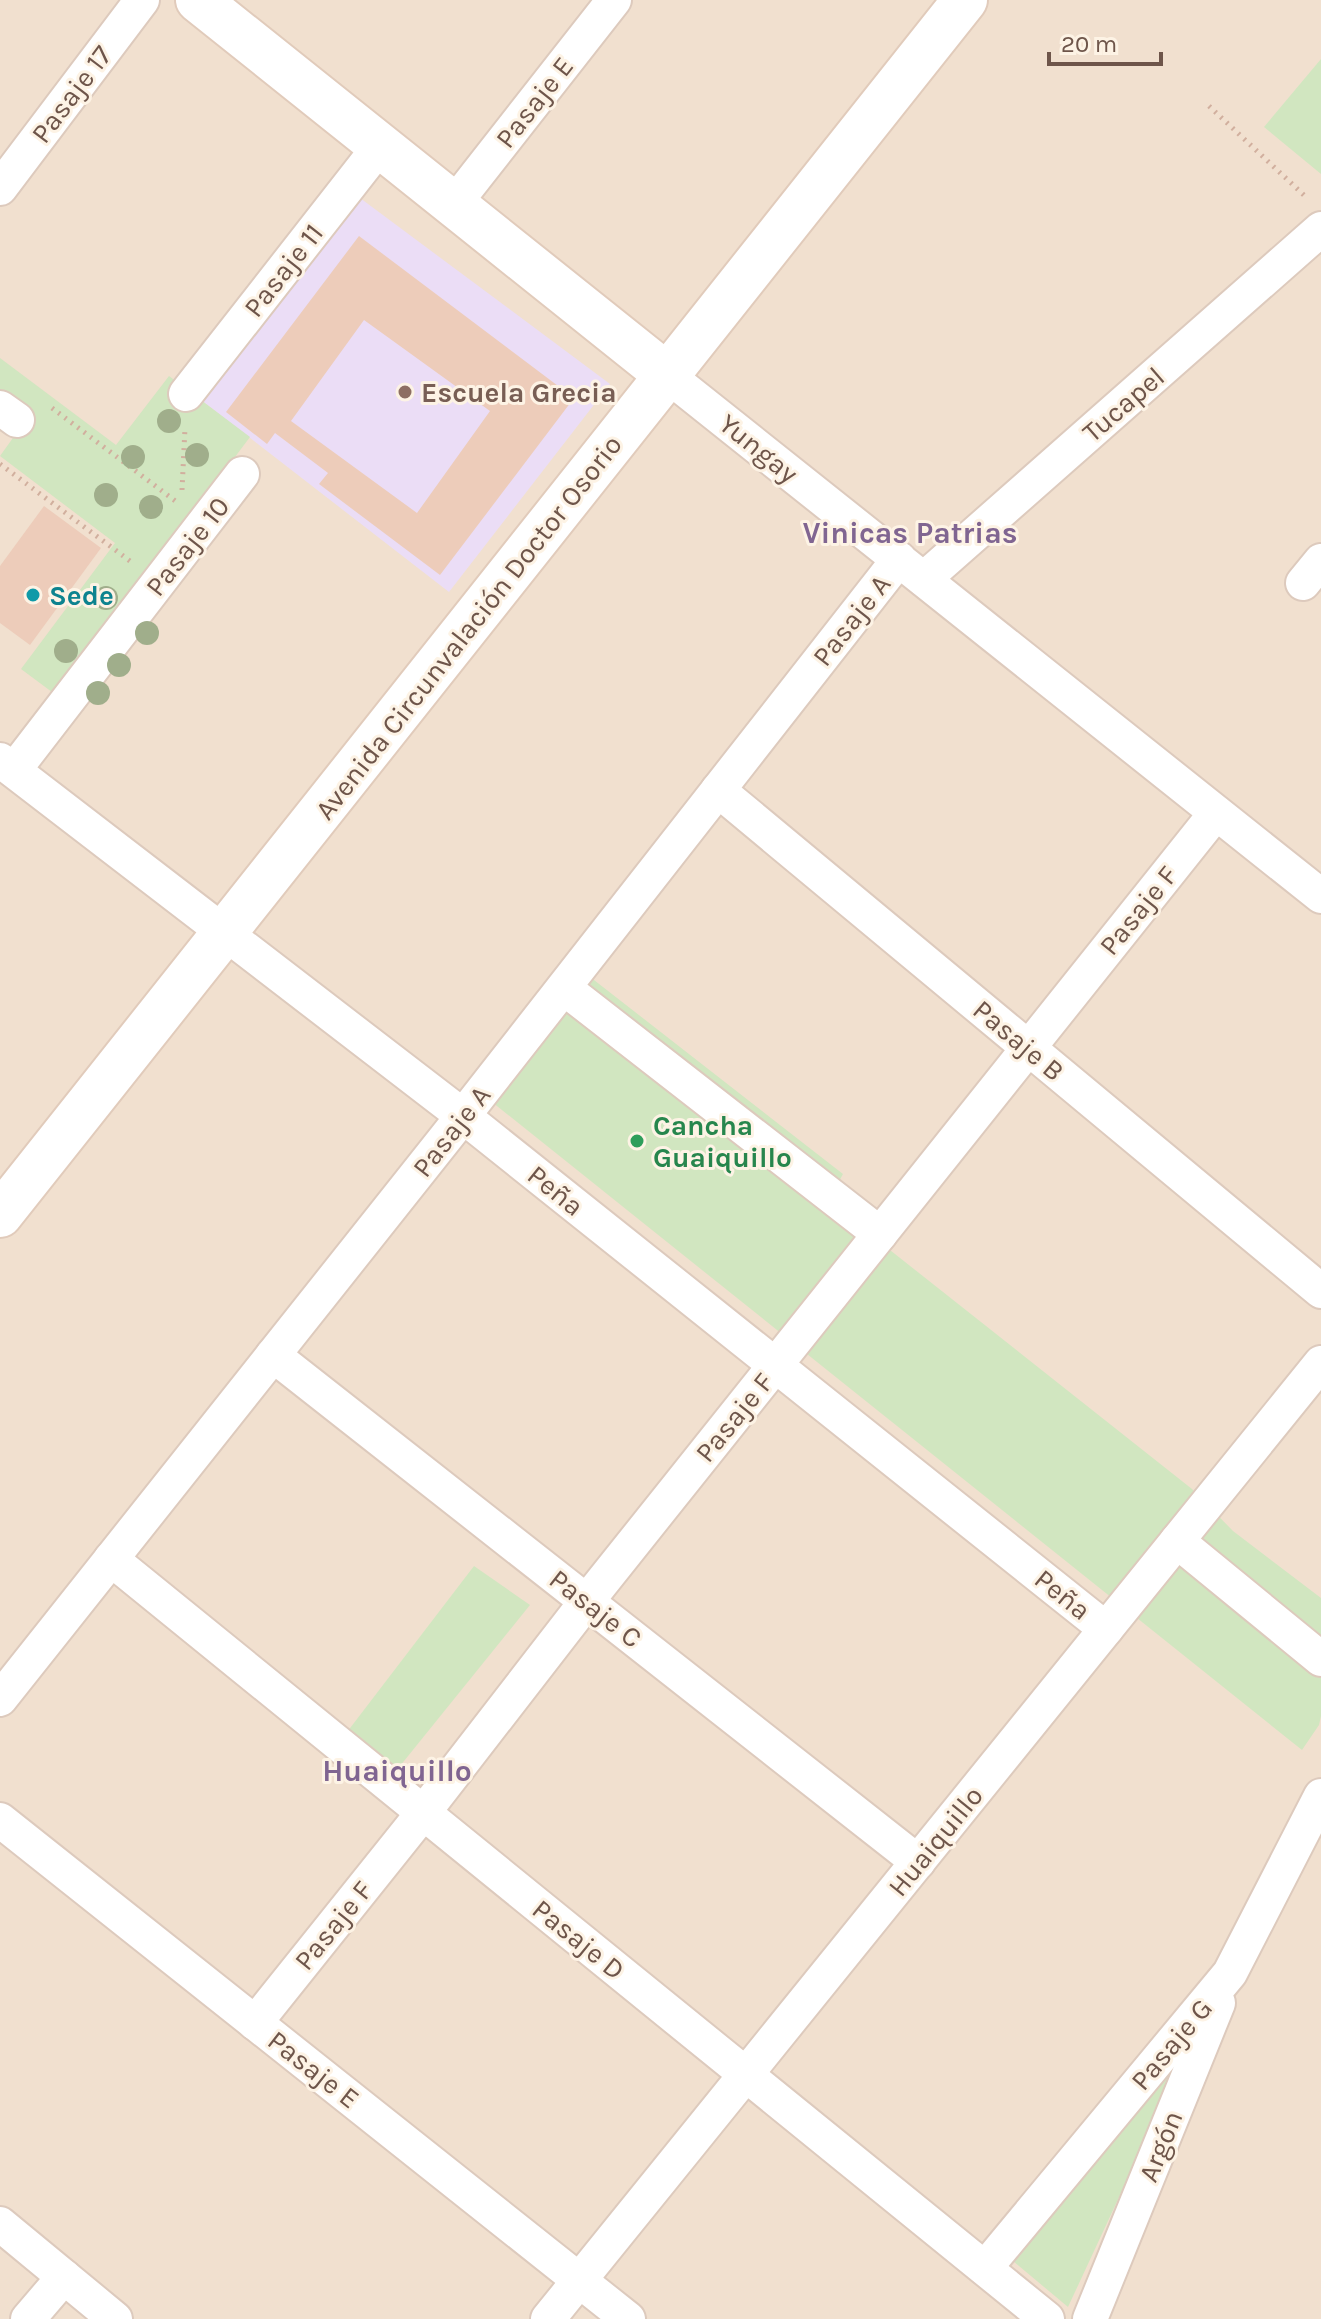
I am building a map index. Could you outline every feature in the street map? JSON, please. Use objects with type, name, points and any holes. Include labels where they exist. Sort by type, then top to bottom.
[{"type":"main road","name":"Yungay","points":[[198,0],[667,375]]},
{"type":"main road","name":"Avenida Circunvalación Doctor Osorio","points":[[0,1215],[667,375],[950,5]]},
{"type":"street","name":"Pasaje 17","points":[[0,188],[142,0]]},
{"type":"street","name":"Pasaje E","points":[[454,204],[614,0]]},
{"type":"street","name":"Pasaje 11","points":[[186,394],[380,146]]},
{"type":"street","name":"Tucapel","points":[[911,569],[1315,214]]},
{"type":"street","name":"Yungay","points":[[667,375],[1321,896]]},
{"type":"street","name":"Pasaje 10","points":[[7,765],[159,583],[242,474]]},
{"type":"street","name":"Pasaje A","points":[[0,1699],[718,790],[911,569]]},
{"type":"street","name":"Peña","points":[[7,765],[463,1116],[1106,1629]]},
{"type":"street","name":"Pasaje B","points":[[718,790],[1321,1291]]},
{"type":"street","name":"Pasaje F","points":[[255,2023],[587,1601],[1216,813]]},
{"type":"street","points":[[564,988],[880,1234]]},
{"type":"street","name":"Pasaje C","points":[[273,1355],[918,1862]]},
{"type":"street","name":"Huaiquillo","points":[[548,2319],[1321,1363]]},
{"type":"street","points":[[1177,1541],[1321,1659]]},
{"type":"street","name":"Pasaje D","points":[[111,1559],[1047,2319]]},
{"type":"street","name":"Pasaje G","points":[[985,2268],[1230,1973],[1321,1796]]},
{"type":"street","name":"Pasaje E","points":[[0,1820],[628,2319]]},
{"type":"street","name":"Argón","points":[[1090,2319],[1230,1973]]},
{"type":"street","points":[[0,2224],[115,2319]]},
{"type":"street","points":[[28,2319],[64,2277]]},
{"type":"path","points":[[1209,106],[1315,214]]},
{"type":"path","points":[[9,414],[35,396],[182,506],[186,394]]},
{"type":"path","points":[[0,464],[159,583]]},
{"type":"shaded area","points":[[0,0],[1321,0],[1321,2319],[0,2319]]},
{"type":"shaded area","name":"Escuela Grecia","points":[[360,198],[610,384],[449,592],[201,400]]},
{"type":"green space","points":[[1321,59],[1321,174],[1264,127]]},
{"type":"green space","points":[[0,358],[116,445],[169,376],[250,437],[56,695],[21,669],[115,543],[0,456],[28,417],[0,396]]},
{"type":"green space","points":[[585,973],[843,1174],[828,1201],[1192,1489],[1233,1531],[1321,1598],[1321,1716],[1319,1725],[1302,1750],[492,1102]]},
{"type":"green space","points":[[474,1566],[530,1605],[379,1792],[331,1753]]},
{"type":"green space","points":[[1193,2038],[1068,2307],[1013,2261]]},
{"type":"building","points":[[359,236],[574,398],[440,575],[319,484],[328,473],[275,433],[267,444],[226,412]],"holes":[[[364,320],[490,411],[417,513],[291,421]]]},
{"type":"building","name":"Sede","points":[[44,506],[101,548],[30,645],[0,623],[0,566]]},
{"type":"place","name":"Escuela Grecia","points":[[405,392]]},
{"type":"place","name":"Sede","points":[[33,595]]},
{"type":"place","name":"Cancha Guaiquillo","points":[[637,1141]]},
{"type":"district","name":"Vinicas Patrias","points":[[910,533]]},
{"type":"district","name":"Huaiquillo","points":[[397,1771]]}]
